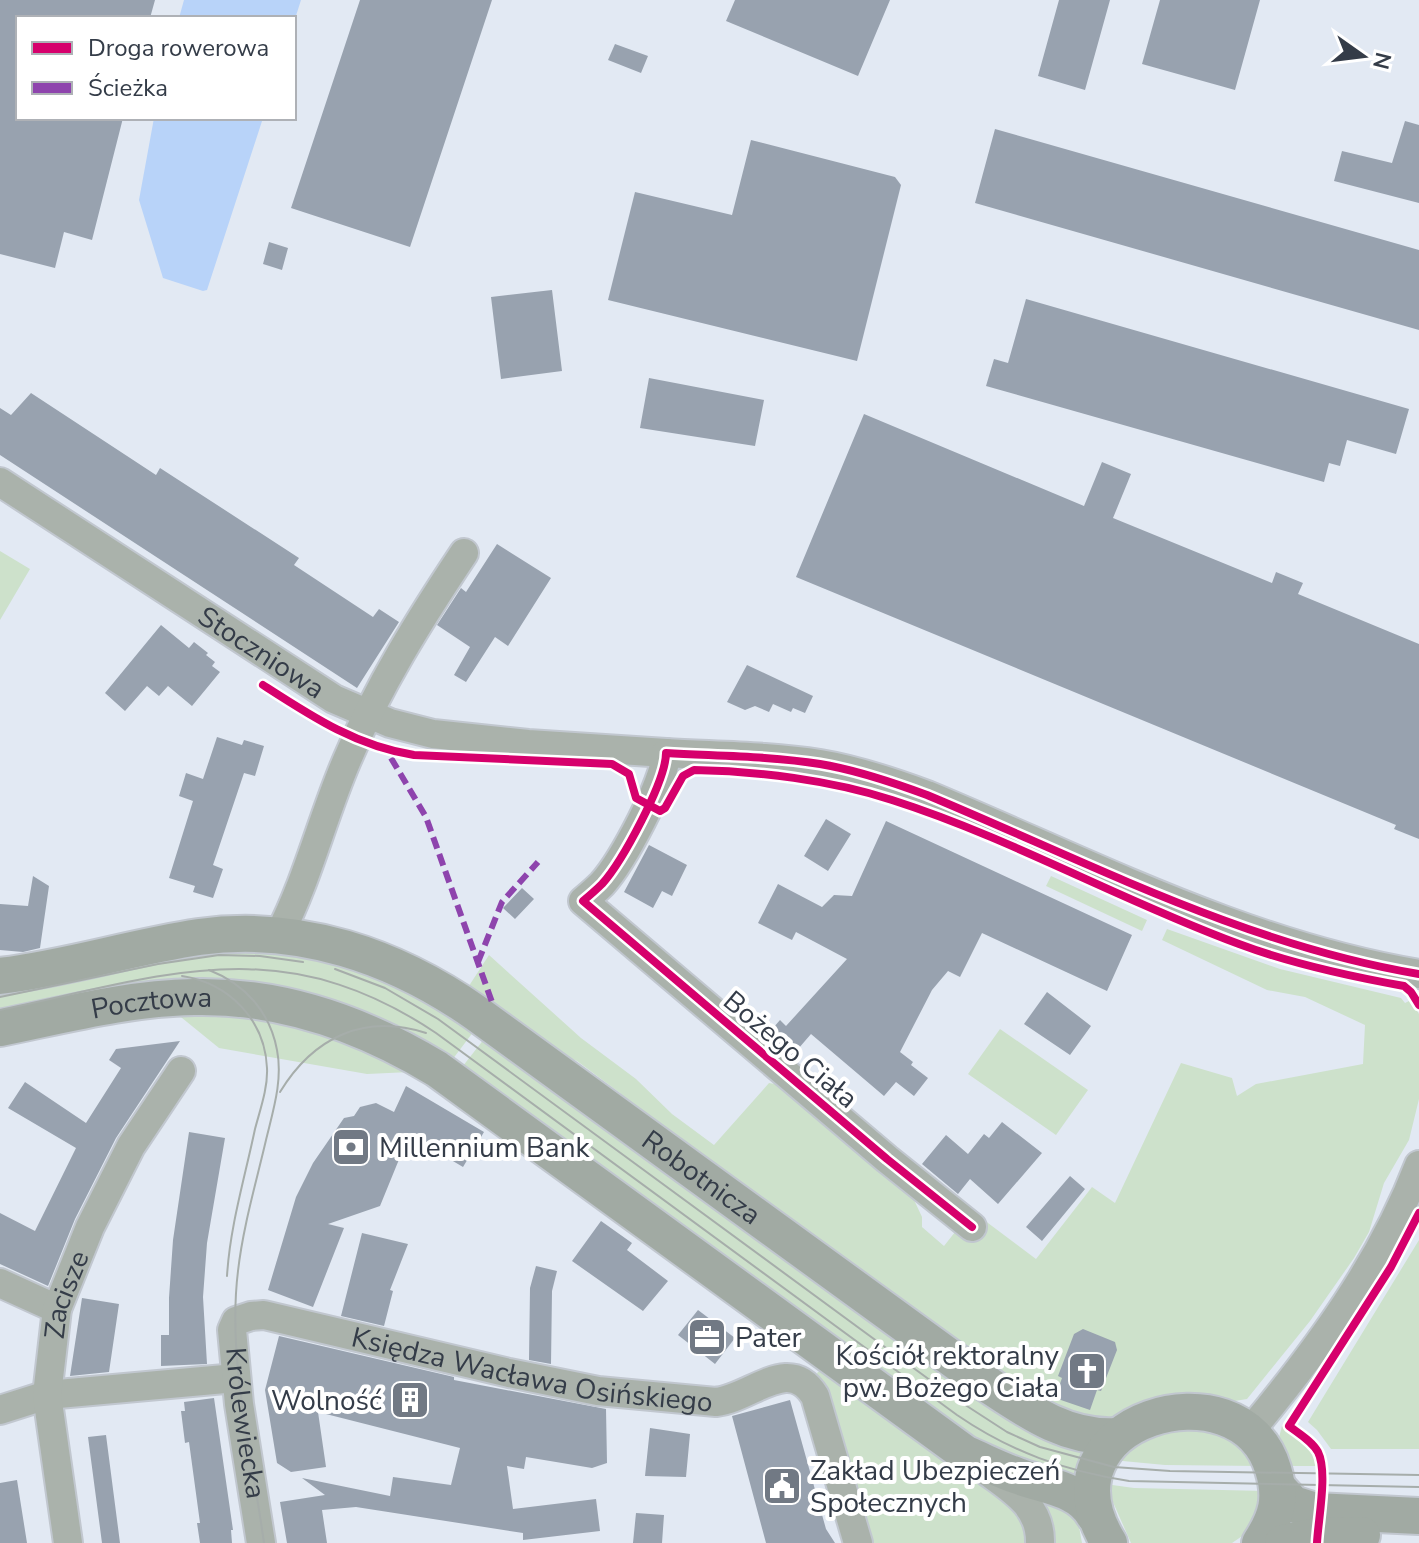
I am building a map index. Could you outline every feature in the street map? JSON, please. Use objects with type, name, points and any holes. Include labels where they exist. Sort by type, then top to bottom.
[{"type":"main road","name":"Pocztowa","points":[[0,976],[201,937],[279,935]]},
{"type":"main road","name":"Robotnicza","points":[[279,935],[347,948],[392,964],[434,985],[976,1377],[1056,1426],[1088,1436],[1116,1436]]},
{"type":"main road","name":"Pocztowa","points":[[0,1028],[103,1007],[192,997],[255,1000],[305,1010],[375,1034],[437,1069],[966,1454]]},
{"type":"main road","points":[[1098,1534],[1093,1476],[1101,1456],[1116,1436],[1150,1419],[1185,1412],[1219,1416],[1251,1430],[1268,1452],[1279,1521]]},
{"type":"main road","points":[[966,1454],[1083,1501],[1098,1534]]},
{"type":"main road","points":[[1260,1543],[1293,1504],[1315,1511],[1419,1516]]},
{"type":"main road","points":[[1279,1521],[1317,1536],[1419,1531]]},
{"type":"street","name":"Stoczniowa","points":[[0,482],[334,699],[397,725],[433,734],[528,744],[666,756],[787,760],[820,764],[883,779],[1251,932],[1327,954],[1419,974]]},
{"type":"street","points":[[279,935],[304,879],[347,759],[411,634],[464,553]]},
{"type":"street","name":"Bożego Ciała","points":[[666,756],[662,778],[610,874],[583,901],[887,1159],[972,1227]]},
{"type":"street","name":"Zacisze","points":[[68,1543],[47,1395],[57,1309],[90,1227],[131,1146],[181,1071]]},
{"type":"street","points":[[1251,1430],[1296,1374],[1362,1281],[1406,1198],[1419,1165]]},
{"type":"street","points":[[0,1283],[57,1309]]},
{"type":"street","name":"Królewiecka","points":[[251,1316],[236,1321],[232,1330],[236,1378],[261,1543]]},
{"type":"street","name":"Księdza Wacława Osińskiego","points":[[251,1316],[282,1317],[489,1369],[598,1391],[716,1402],[730,1400],[782,1377],[801,1380],[815,1396],[858,1543]]},
{"type":"street","points":[[0,1410],[47,1395],[236,1378]]},
{"type":"street","points":[[966,1454],[1028,1504],[1038,1521],[1040,1543]]},
{"type":"green space","points":[[0,551],[30,569],[0,620]]},
{"type":"green space","points":[[1051,876],[1147,920],[1142,931],[1046,886]]},
{"type":"green space","points":[[1167,929],[1280,969],[1401,998],[1405,1003],[1411,1000],[1419,1014],[1419,1099],[1409,1140],[1384,1183],[1369,1232],[1310,1321],[1247,1399],[1112,1421],[1063,1417],[682,1151],[620,1093],[577,1061],[543,1046],[465,992],[489,955],[581,1038],[636,1079],[672,1114],[714,1145],[769,1083],[785,1086],[908,1187],[922,1217],[922,1227],[944,1246],[959,1227],[974,1238],[984,1220],[1036,1259],[1092,1187],[1115,1203],[1181,1063],[1232,1078],[1237,1096],[1256,1084],[1363,1064],[1365,1025],[1305,997],[1267,990],[1162,940]]},
{"type":"green space","points":[[223,945],[333,956],[477,1027],[449,1064],[348,1011],[0,1018],[0,987]]},
{"type":"green space","points":[[171,1009],[297,1018],[410,1072],[367,1074],[219,1048]]},
{"type":"green space","points":[[1000,1029],[1088,1090],[1056,1135],[968,1074]]},
{"type":"green space","points":[[488,1034],[1090,1453],[1084,1480],[991,1452],[459,1071]]},
{"type":"green space","points":[[1419,1240],[1419,1449],[1331,1449],[1308,1422]]},
{"type":"green space","points":[[828,1367],[1023,1507],[1034,1543],[858,1543],[808,1386],[818,1372]]},
{"type":"green space","points":[[1282,1426],[1310,1447],[1318,1466],[1280,1466],[1277,1445]]},
{"type":"green space","points":[[1177,1429],[1236,1439],[1260,1466],[1165,1465],[1112,1460],[1139,1444]]},
{"type":"green space","points":[[1105,1484],[1134,1488],[1266,1491],[1254,1528],[1232,1543],[1131,1543]]},
{"type":"green space","points":[[1042,1499],[1059,1501],[1078,1521],[1082,1543],[1050,1543]]},
{"type":"water","points":[[184,0],[301,0],[296,16],[180,16]]},
{"type":"water","points":[[154,120],[262,120],[207,290],[163,278],[139,200]]},
{"type":"building","points":[[0,0],[155,0],[151,16],[16,16],[16,120],[122,120],[92,240],[64,232],[55,268],[0,254]]},
{"type":"building","points":[[360,0],[492,0],[410,247],[291,208]]},
{"type":"building","points":[[735,0],[890,0],[858,76],[726,21]]},
{"type":"building","points":[[1059,0],[1110,0],[1085,90],[1038,76]]},
{"type":"building","points":[[1160,0],[1260,0],[1235,90],[1142,64]]},
{"type":"building","points":[[615,44],[648,56],[641,73],[608,60]]},
{"type":"building","points":[[1405,121],[1419,125],[1419,203],[1334,181],[1342,151],[1392,163]]},
{"type":"building","points":[[995,129],[1419,250],[1419,330],[975,203]]},
{"type":"building","points":[[751,140],[895,177],[901,185],[857,361],[608,300],[635,192],[732,215]]},
{"type":"building","points":[[269,242],[288,248],[282,270],[263,264]]},
{"type":"building","points":[[552,290],[562,371],[501,379],[491,297]]},
{"type":"building","points":[[1026,299],[1409,409],[1396,454],[1347,440],[1340,466],[1329,463],[1324,482],[986,386],[994,359],[1008,363]]},
{"type":"building","points":[[649,378],[764,400],[755,446],[640,428]]},
{"type":"building","points":[[31,393],[156,475],[160,468],[299,558],[294,565],[373,617],[379,609],[399,622],[357,688],[0,455],[0,408],[11,415]]},
{"type":"building","points":[[864,414],[1084,506],[1102,462],[1131,474],[1113,518],[1272,583],[1276,572],[1303,583],[1298,594],[1419,644],[1419,839],[1394,829],[1396,825],[796,577]]},
{"type":"building","points":[[497,544],[551,578],[508,646],[495,637],[466,682],[454,675],[470,647],[437,625],[461,588],[466,592]]},
{"type":"building","points":[[161,625],[189,648],[194,642],[208,653],[206,655],[215,662],[212,666],[220,672],[192,706],[168,686],[159,696],[147,686],[125,711],[105,693]]},
{"type":"building","points":[[747,665],[813,696],[805,713],[793,708],[791,712],[773,704],[769,712],[755,706],[745,710],[727,702]]},
{"type":"building","points":[[217,737],[242,745],[244,740],[264,746],[255,776],[244,773],[213,865],[223,869],[213,898],[193,892],[195,886],[169,878],[193,801],[179,796],[186,773],[203,779]]},
{"type":"building","points":[[826,819],[851,834],[828,871],[804,856]]},
{"type":"building","points":[[886,821],[1132,935],[1107,991],[982,933],[960,977],[948,971],[932,990],[900,1052],[928,1078],[914,1096],[896,1082],[884,1096],[811,1034],[792,1056],[767,1035],[780,1020],[786,1026],[847,959],[796,932],[792,940],[758,923],[778,884],[822,907],[834,895],[852,896]]},
{"type":"building","points":[[649,845],[687,865],[672,896],[662,891],[653,908],[624,892]]},
{"type":"building","points":[[33,876],[49,886],[40,948],[23,952],[0,950],[0,904],[28,906]]},
{"type":"building","points":[[522,888],[534,899],[515,919],[503,908]]},
{"type":"building","points":[[1047,992],[1091,1026],[1070,1055],[1024,1024]]},
{"type":"building","points":[[180,1041],[116,1138],[75,1219],[48,1286],[0,1264],[0,1213],[35,1231],[76,1148],[8,1108],[25,1082],[86,1123],[121,1068],[109,1060],[116,1049]]},
{"type":"building","points":[[406,1086],[484,1132],[463,1167],[409,1135],[380,1206],[328,1224],[344,1228],[313,1307],[268,1290],[296,1197],[313,1163],[344,1118],[354,1116],[360,1107],[376,1103],[394,1112]]},
{"type":"building","points":[[1002,1122],[1042,1153],[998,1204],[970,1179],[958,1194],[922,1164],[946,1135],[968,1154],[984,1134],[989,1138]]},
{"type":"building","points":[[189,1132],[225,1138],[207,1243],[203,1297],[207,1364],[161,1366],[161,1335],[169,1335],[173,1240]]},
{"type":"building","points":[[1070,1176],[1085,1189],[1042,1241],[1026,1227]]},
{"type":"building","points":[[601,1221],[632,1243],[627,1250],[668,1281],[643,1311],[572,1261]]},
{"type":"building","points":[[362,1233],[408,1244],[390,1290],[393,1291],[384,1326],[341,1316]]},
{"type":"building","points":[[536,1266],[557,1271],[552,1291],[551,1364],[529,1360],[530,1288]]},
{"type":"building","points":[[82,1298],[119,1304],[109,1372],[70,1376]]},
{"type":"building","name":"Pater","points":[[698,1310],[735,1338],[715,1364],[678,1335]]},
{"type":"building","name":"Kościół rektoralny pw. Bożego Ciała","points":[[1083,1329],[1115,1342],[1117,1350],[1090,1410],[1055,1398],[1062,1378],[1058,1376],[1074,1334]]},
{"type":"building","points":[[279,1336],[454,1377],[454,1380],[606,1409],[607,1463],[592,1468],[526,1457],[524,1469],[507,1466],[513,1509],[596,1499],[600,1531],[523,1540],[523,1533],[356,1507],[322,1510],[327,1543],[287,1543],[280,1502],[325,1495],[302,1478],[390,1496],[393,1477],[451,1485],[460,1448],[318,1412],[326,1467],[291,1472],[277,1463],[265,1390]]},
{"type":"building","points":[[214,1398],[233,1530],[232,1543],[200,1543],[189,1442],[185,1443],[181,1411],[185,1411],[184,1402]]},
{"type":"building","name":"Zakład Ubezpieczeń Społecznych","points":[[790,1400],[826,1529],[835,1543],[766,1543],[732,1416]]},
{"type":"building","points":[[650,1428],[690,1434],[686,1477],[645,1476]]},
{"type":"building","points":[[106,1435],[120,1543],[102,1543],[88,1437]]},
{"type":"building","points":[[17,1480],[27,1543],[0,1543],[0,1483]]},
{"type":"building","points":[[636,1513],[664,1515],[662,1543],[633,1543]]},
{"type":"tram line","points":[[0,997],[158,964],[219,955],[260,956],[303,962]]},
{"type":"tram line","points":[[0,1010],[170,974],[222,969],[274,971],[326,981],[380,1001],[436,1033],[957,1415],[1018,1450],[1083,1472],[1129,1481],[1419,1487]]},
{"type":"tram line","points":[[335,969],[385,988],[438,1019],[953,1397],[1007,1432],[1040,1447],[1114,1467],[1170,1471],[1419,1475]]},
{"type":"tram line","points":[[209,970],[234,983],[254,1001],[274,1036],[279,1061],[274,1107],[243,1238],[235,1305],[242,1407],[264,1543]]},
{"type":"tram line","points":[[182,976],[199,980],[229,996],[252,1020],[265,1051],[265,1091],[235,1220],[227,1276]]},
{"type":"tram line","points":[[280,1092],[308,1057],[342,1035],[381,1026],[426,1033]]},
{"type":"marked path","points":[[391,758],[426,817],[493,1005]]},
{"type":"marked path","points":[[478,962],[502,902],[538,862]]},
{"type":"cycle path","points":[[263,685],[335,728],[393,751],[414,755],[612,764],[629,774],[636,798],[660,811],[665,808],[683,776],[694,770],[794,778],[869,793],[980,832],[1152,909],[1239,944],[1320,969],[1404,986],[1419,1005]]},
{"type":"cycle path","points":[[972,1227],[887,1159],[583,901],[602,884],[631,840],[659,782],[666,753],[801,761],[874,777],[927,795],[1168,899],[1229,922],[1355,961],[1419,974]]},
{"type":"cycle path","points":[[1317,1543],[1321,1461],[1312,1444],[1289,1426],[1391,1267],[1419,1213]]},
{"type":"place","name":"Millennium Bank","points":[[351,1147]]},
{"type":"place","name":"Pater","points":[[707,1337]]},
{"type":"place","name":"Kościół rektoralny pw. Bożego Ciała","points":[[1087,1371]]},
{"type":"place","name":"Wolność","points":[[410,1400]]},
{"type":"place","name":"Zakład Ubezpieczeń Społecznych","points":[[782,1486]]}]
